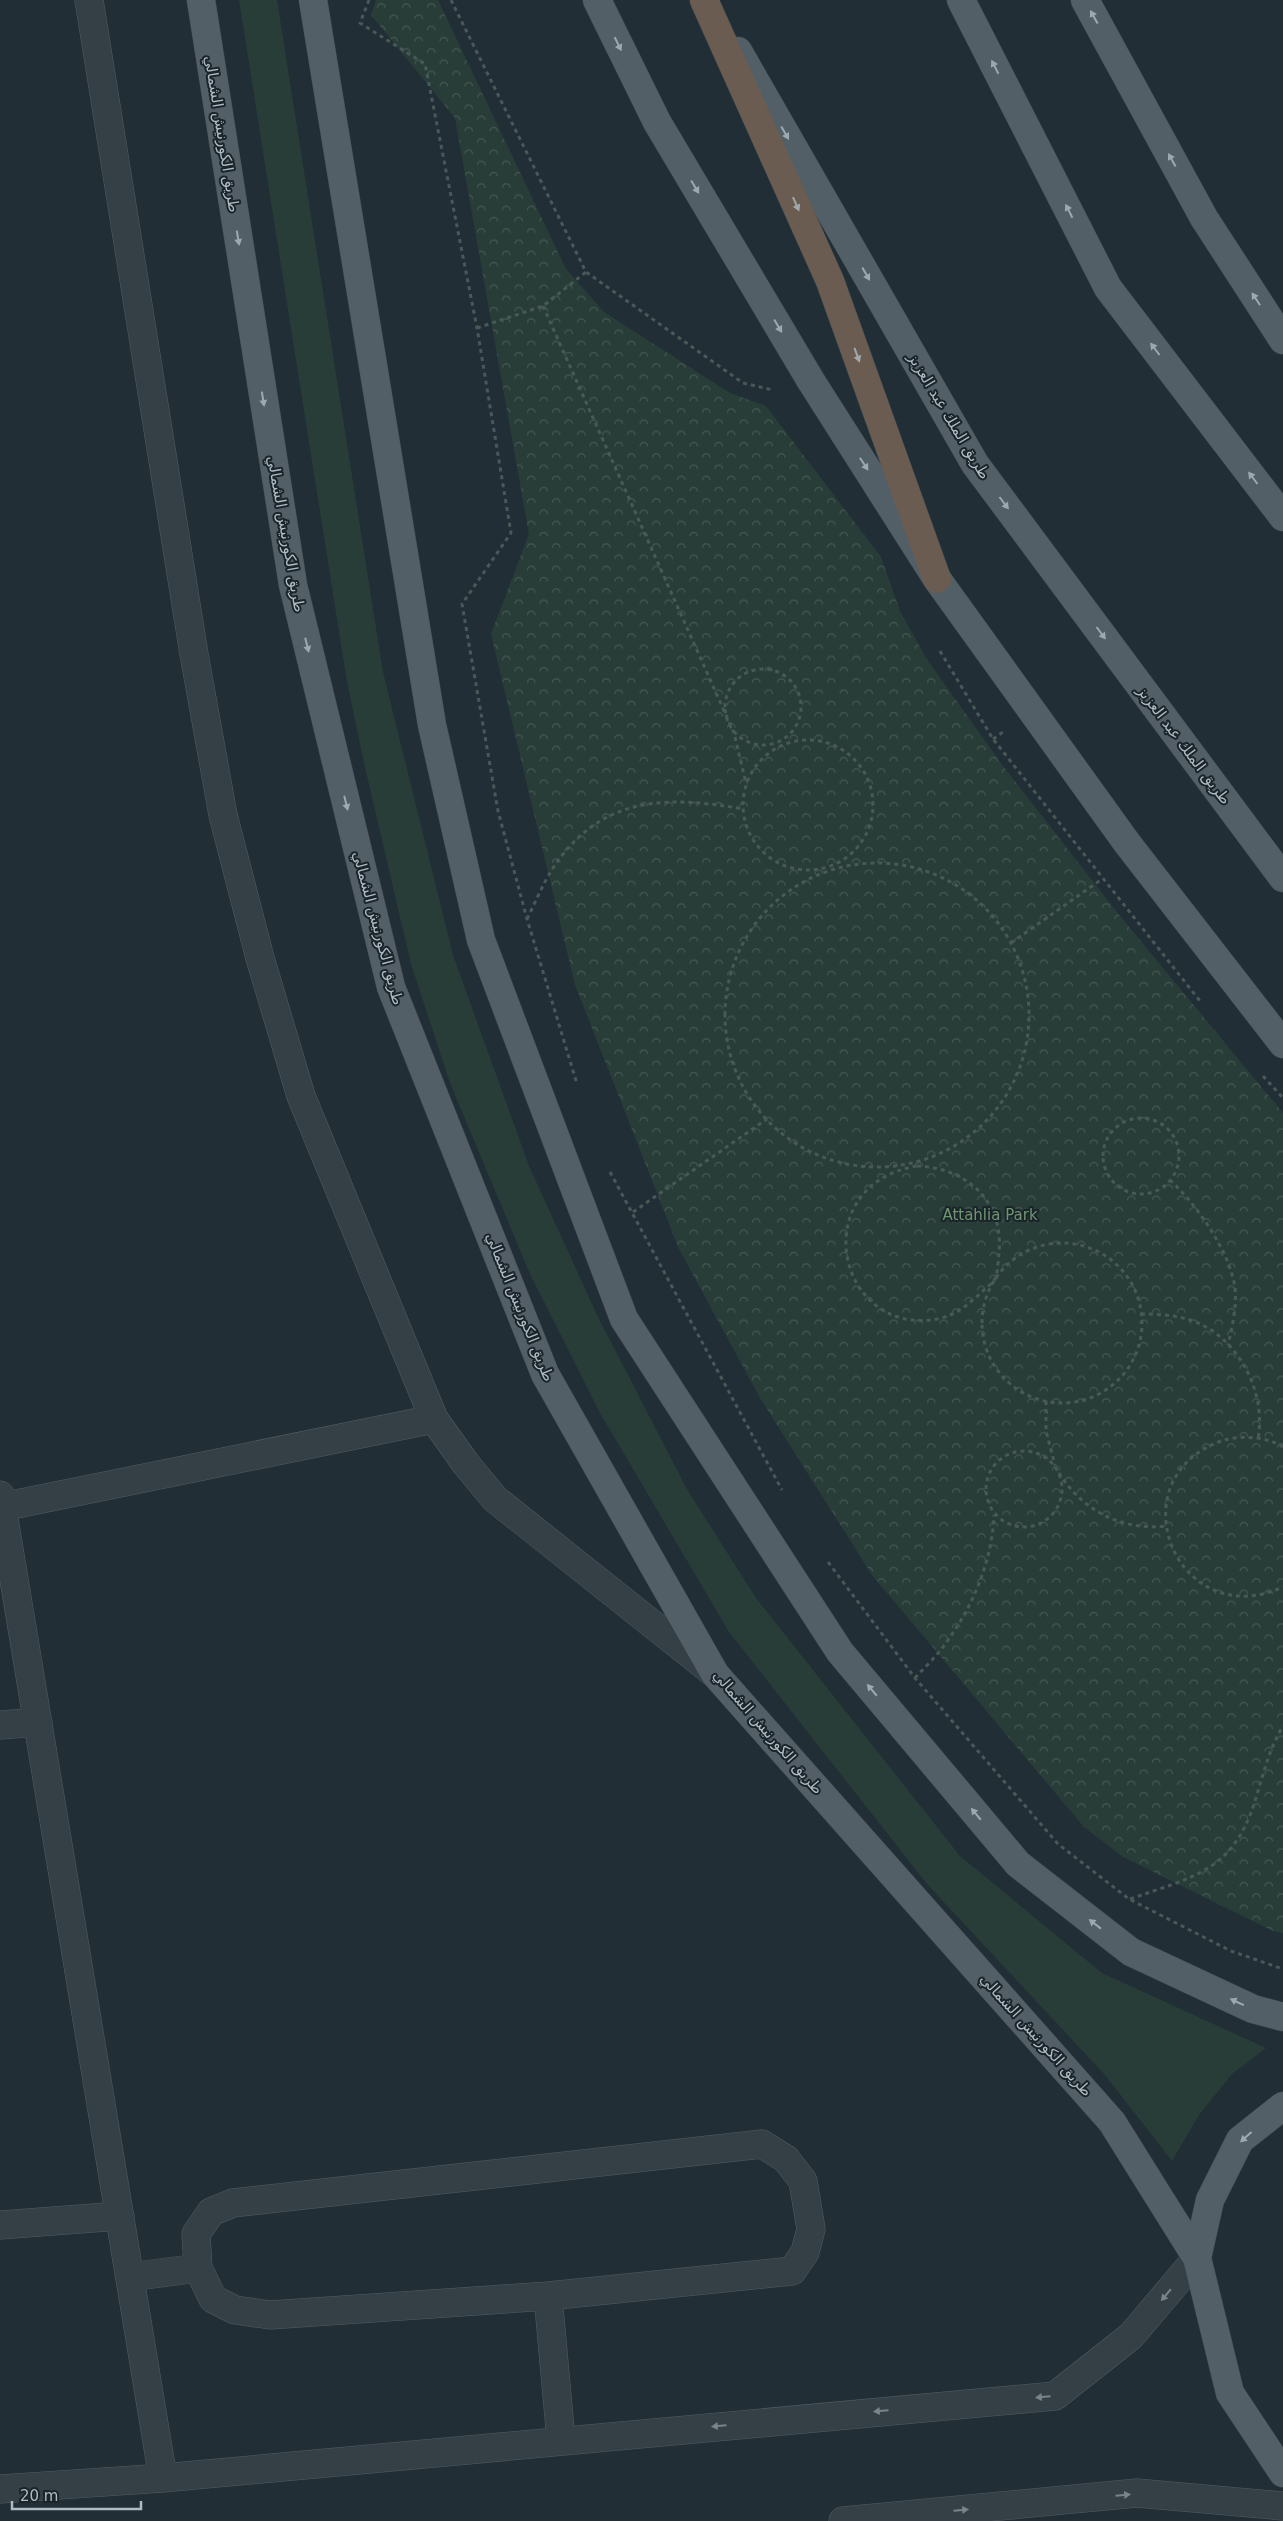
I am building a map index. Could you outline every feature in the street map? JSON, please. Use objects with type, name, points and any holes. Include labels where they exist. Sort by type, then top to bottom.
[{"type":"highway","points":[[704,0],[830,281],[937,579]]},
{"type":"main road","name":"طريق الكورنيش الشمالي","points":[[201,0],[292,585],[391,987],[545,1374],[714,1674],[1112,2122],[1197,2258],[1230,2393],[1283,2473]]},
{"type":"main road","points":[[313,0],[432,725],[480,940],[624,1319],[840,1652],[1018,1864],[1131,1952],[1253,2009],[1283,2017]]},
{"type":"main road","points":[[597,0],[657,122],[811,381],[937,579],[1127,843],[1283,1044]]},
{"type":"main road","name":"طريق الملك عبد العزيز","points":[[708,0],[975,464],[1283,878]]},
{"type":"main road","points":[[961,0],[1108,288],[1283,517]]},
{"type":"main road","points":[[1084,0],[1204,218],[1283,340]]},
{"type":"main road","points":[[1197,2258],[1210,2200],[1240,2140],[1283,2106]]},
{"type":"street","points":[[89,0],[194,654],[223,815],[260,958],[301,1096],[434,1419],[466,1464],[495,1499],[714,1674]]},
{"type":"street","points":[[163,2478],[1,1501],[434,1419]]},
{"type":"street","points":[[0,1725],[38,1722]]},
{"type":"street","points":[[762,2144],[786,2159],[803,2181],[811,2229],[805,2252],[792,2271],[548,2296],[270,2315],[235,2310],[213,2299],[198,2268],[196,2234],[211,2212],[233,2203],[762,2144]]},
{"type":"street","points":[[0,2225],[120,2216]]},
{"type":"street","points":[[0,2489],[163,2478],[1056,2396],[1131,2336],[1197,2258]]},
{"type":"street","points":[[130,2277],[198,2268]]},
{"type":"street","points":[[548,2296],[561,2440]]},
{"type":"street","points":[[843,2521],[1137,2493],[1283,2506]]},
{"type":"path","points":[[370,0],[360,23],[425,64],[477,328],[511,533],[462,604],[498,811],[526,919],[580,1090]]},
{"type":"path","points":[[451,0],[586,272],[743,383],[777,391]]},
{"type":"path","points":[[477,328],[543,306],[586,272]]},
{"type":"path","points":[[543,306],[734,733],[749,743],[762,746],[787,738],[800,717],[801,702],[794,685],[778,672],[760,669],[739,678],[730,688],[724,706],[734,733],[746,783]]},
{"type":"path","points":[[937,646],[994,739],[1204,1007]]},
{"type":"path","points":[[800,740],[818,740],[844,750],[860,765],[871,785],[873,810],[868,832],[856,850],[838,863],[822,868],[801,870],[782,865],[767,856],[754,841],[744,820],[742,799],[746,783],[756,765],[770,751],[784,744],[800,740]]},
{"type":"path","points":[[526,919],[551,872],[561,858],[588,829],[603,819],[638,805],[686,800],[743,809]]},
{"type":"path","points":[[766,1119],[742,1086],[734,1067],[727,1044],[725,1021],[726,994],[738,954],[748,934],[763,915],[782,897],[800,885],[832,870],[865,864],[912,868],[936,875],[978,902],[996,921],[1011,943],[1026,982],[1030,1021],[1027,1044],[1014,1083],[981,1126],[964,1139],[917,1166],[894,1172],[874,1183],[853,1208],[846,1230],[845,1249],[848,1264],[862,1291],[873,1302],[899,1316],[927,1320],[958,1311],[971,1303],[995,1280],[1008,1264],[1028,1250],[1044,1245],[1066,1243],[1081,1245],[1096,1251],[1122,1269],[1137,1295],[1141,1314],[1139,1347],[1132,1364],[1122,1377],[1105,1390],[1084,1400],[1061,1403],[1046,1401],[1021,1392],[1002,1377],[990,1359],[983,1336],[982,1320],[986,1298],[995,1280],[1000,1242],[997,1221],[989,1204],[968,1181],[954,1172],[936,1168],[917,1166],[852,1165],[828,1158],[805,1148],[783,1134],[766,1119]]},
{"type":"path","points":[[1011,943],[1102,879]]},
{"type":"path","points":[[1259,1071],[1283,1098]]},
{"type":"path","points":[[1138,1118],[1156,1120],[1162,1124],[1172,1133],[1179,1151],[1178,1166],[1170,1180],[1164,1186],[1147,1194],[1127,1191],[1112,1182],[1105,1170],[1102,1154],[1111,1131],[1121,1122],[1138,1118]]},
{"type":"path","points":[[633,1212],[766,1119]]},
{"type":"path","points":[[605,1163],[787,1499]]},
{"type":"path","points":[[1170,1180],[1182,1191],[1208,1227],[1229,1266],[1235,1288],[1235,1305],[1228,1345]]},
{"type":"path","points":[[1141,1314],[1188,1319],[1207,1329],[1228,1345],[1244,1365],[1253,1382],[1260,1415],[1258,1439]]},
{"type":"path","points":[[1046,1401],[1046,1431],[1055,1465],[1062,1484],[1061,1500],[1048,1520],[1023,1528],[1010,1525],[994,1515],[988,1504],[985,1487],[994,1464],[1004,1456],[1021,1451],[1039,1454],[1055,1465],[1067,1485],[1094,1510],[1109,1518],[1140,1527],[1166,1526]]},
{"type":"path","points":[[1283,1447],[1249,1437],[1227,1439],[1211,1445],[1191,1458],[1178,1474],[1169,1492],[1165,1514],[1173,1553],[1186,1570],[1204,1586],[1223,1594],[1244,1597],[1267,1594],[1283,1587]]},
{"type":"path","points":[[915,1678],[947,1642],[964,1615],[985,1568],[993,1540],[994,1515]]},
{"type":"path","points":[[824,1556],[915,1678],[1058,1844],[1129,1900],[1231,1951],[1283,1969]]},
{"type":"path","points":[[1129,1900],[1202,1874],[1232,1848],[1244,1830],[1268,1756],[1283,1726]]},
{"type":"green space","points":[[239,0],[277,0],[383,672],[453,955],[529,1166],[598,1317],[688,1491],[756,1598],[960,1856],[1102,1973],[1266,2048],[1232,2074],[1199,2115],[1172,2161],[1105,2075],[927,1884],[729,1632],[600,1413],[530,1274],[450,1083],[411,964],[364,763],[347,682]]},
{"type":"green space","name":"Attahlia Park","points":[[376,0],[438,0],[566,269],[604,312],[730,393],[766,406],[881,557],[900,611],[926,658],[1003,766],[1120,916],[1283,1113],[1283,1933],[1273,1931],[1123,1857],[1084,1827],[872,1575],[760,1398],[679,1249],[575,985],[491,634],[529,534],[455,118],[371,15]]}]
